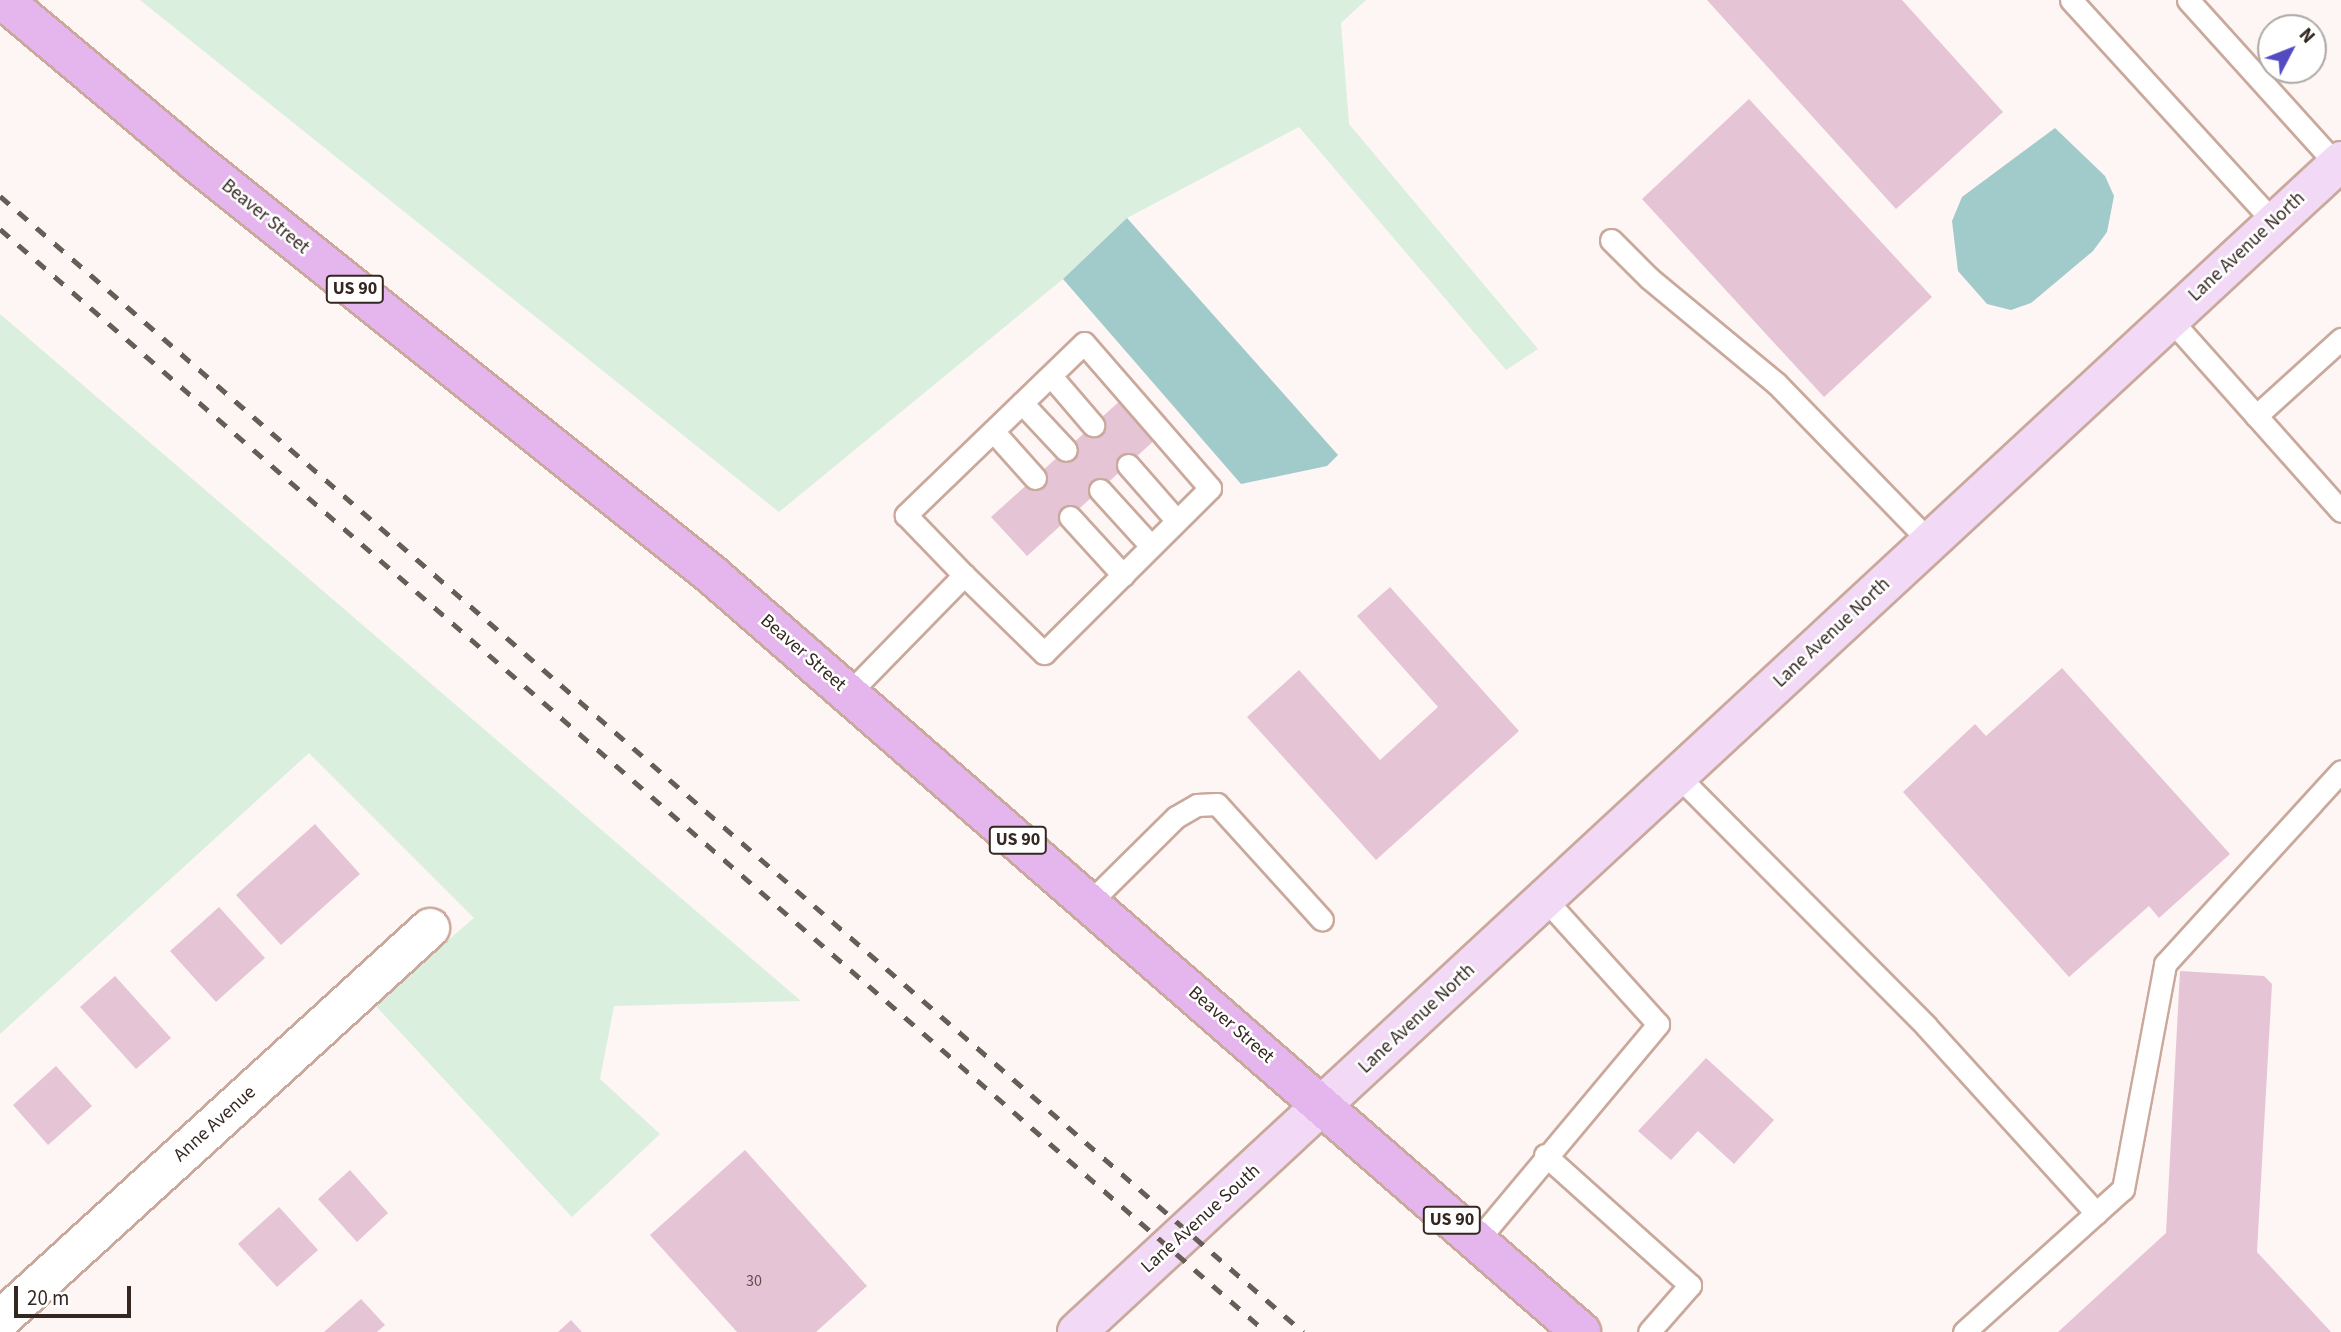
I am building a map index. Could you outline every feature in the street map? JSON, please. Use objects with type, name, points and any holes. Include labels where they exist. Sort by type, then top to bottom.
[{"type":"main road","name":"Beaver Street","points":[[3,0],[207,170],[710,573],[1325,1106],[1581,1332]]},
{"type":"main road","name":"Lane Avenue North","points":[[1325,1106],[2169,318],[2339,163]]},
{"type":"main road","name":"Lane Avenue South","points":[[1077,1332],[1325,1106]]},
{"type":"street","name":"Anne Avenue","points":[[0,1320],[430,928]]},
{"type":"lane","points":[[2071,0],[2274,222]]},
{"type":"lane","points":[[2188,0],[2339,163]]},
{"type":"lane","points":[[1611,240],[1650,278],[1777,384],[1930,542]]},
{"type":"lane","points":[[2169,318],[2341,510]]},
{"type":"lane","points":[[2256,416],[2341,339]]},
{"type":"lane","points":[[1084,343],[1153,418],[1210,488],[1044,653],[906,515],[1051,376],[1084,343]]},
{"type":"lane","points":[[1051,376],[1093,425]]},
{"type":"lane","points":[[1022,403],[1066,450]]},
{"type":"lane","points":[[993,431],[1035,478]]},
{"type":"lane","points":[[1128,465],[1177,521]]},
{"type":"lane","points":[[1100,490],[1151,546]]},
{"type":"lane","points":[[1070,517],[1123,575]]},
{"type":"lane","points":[[849,693],[964,575]]},
{"type":"lane","points":[[1964,1332],[2123,1189],[2165,964],[2341,771]]},
{"type":"lane","points":[[1678,776],[1926,1026],[2096,1213]]},
{"type":"lane","points":[[1090,902],[1176,817],[1197,804],[1217,804],[1322,920]]},
{"type":"lane","points":[[1476,1242],[1545,1155],[1658,1024],[1545,899]]},
{"type":"lane","points":[[1545,1155],[1690,1285],[1649,1332]]},
{"type":"green space","points":[[140,0],[1366,0],[1341,23],[1349,124],[1538,349],[1506,370],[1299,127],[1127,218],[1063,279],[779,512]]},
{"type":"green space","points":[[0,314],[801,1001],[614,1006],[600,1079],[660,1134],[572,1217],[374,1004],[474,918],[309,753],[0,1034]]},
{"type":"water","points":[[2055,128],[2105,176],[2114,196],[2107,232],[2093,251],[2031,303],[2011,310],[1987,304],[1958,271],[1952,221],[1962,197]]},
{"type":"water","points":[[1127,218],[1338,455],[1327,466],[1241,484],[1063,279]]},
{"type":"building","points":[[1707,0],[1902,0],[2003,112],[1896,209]]},
{"type":"building","points":[[1749,99],[1932,297],[1824,397],[1642,199]]},
{"type":"building","points":[[1122,399],[1157,438],[1027,556],[991,517]]},
{"type":"building","points":[[1390,587],[1519,731],[1376,860],[1247,717],[1299,670],[1380,760],[1438,707],[1357,616]]},
{"type":"building","points":[[2062,668],[2230,854],[2159,918],[2149,906],[2069,977],[1903,792],[1975,724],[1986,736]]},
{"type":"building","points":[[315,824],[360,874],[281,945],[236,895]]},
{"type":"building","points":[[219,907],[265,958],[216,1002],[170,951]]},
{"type":"building","points":[[2180,971],[2264,976],[2272,984],[2257,1252],[2331,1332],[2058,1332],[2166,1233]]},
{"type":"building","points":[[115,976],[171,1038],[136,1069],[80,1007]]},
{"type":"building","points":[[1706,1058],[1774,1120],[1734,1164],[1698,1131],[1671,1160],[1638,1131]]},
{"type":"building","points":[[56,1066],[92,1106],[48,1145],[13,1105]]},
{"type":"building","points":[[745,1150],[867,1286],[816,1332],[737,1332],[650,1235]]},
{"type":"building","points":[[350,1170],[388,1213],[357,1242],[318,1199]]},
{"type":"building","points":[[279,1207],[318,1250],[277,1287],[238,1244]]},
{"type":"building","points":[[361,1299],[385,1325],[377,1332],[324,1332]]},
{"type":"building","points":[[571,1320],[582,1332],[558,1332]]},
{"type":"railway","points":[[0,196],[1303,1332]]},
{"type":"railway","points":[[0,229],[1266,1332]]}]
